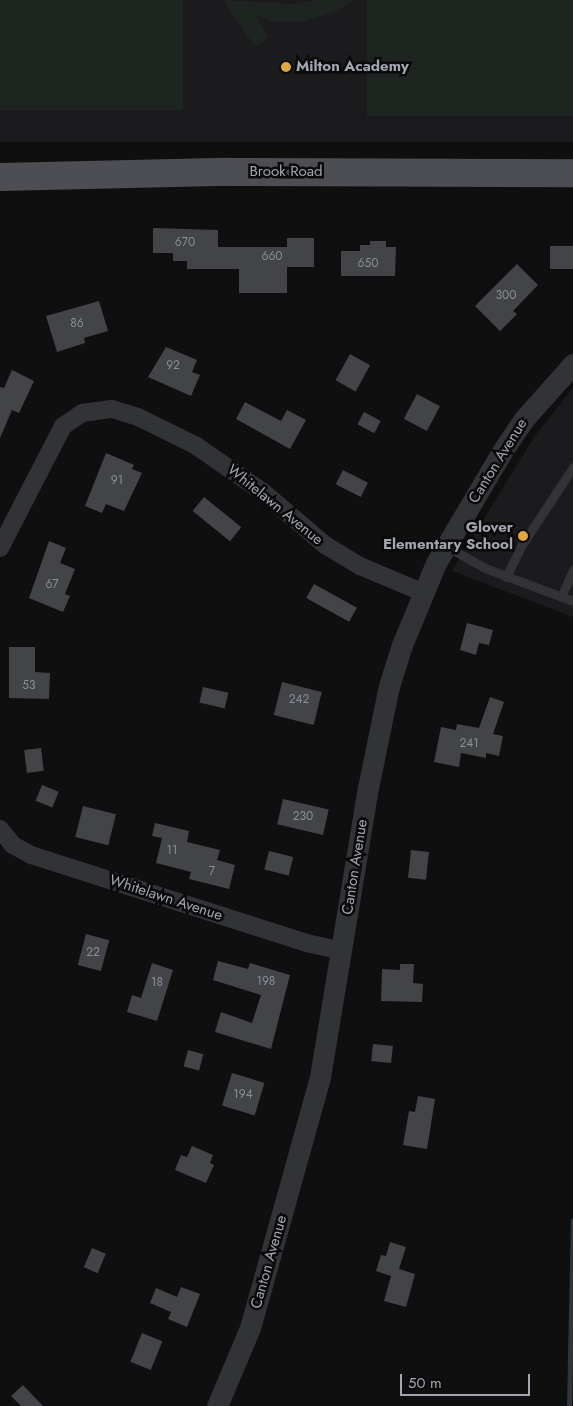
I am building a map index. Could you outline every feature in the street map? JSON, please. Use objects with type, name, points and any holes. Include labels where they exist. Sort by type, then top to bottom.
[{"type":"main road","name":"Brook Road","points":[[0,177],[228,172],[573,173]]},
{"type":"street","name":"Canton Avenue","points":[[217,1406],[247,1335],[320,1077],[364,809],[384,707],[400,652],[422,592],[446,546],[513,435],[573,364]]},
{"type":"street","name":"Whitelawn Avenue","points":[[0,548],[63,426],[91,409],[112,409],[138,417],[195,445],[263,492],[325,545],[360,566],[422,592]]},
{"type":"street","name":"Whitelawn Avenue","points":[[0,829],[13,845],[31,855],[307,943],[342,951]]},
{"type":"lane","points":[[506,577],[521,546],[573,467]]},
{"type":"lane","points":[[446,546],[474,564],[573,601]]},
{"type":"lane","points":[[561,597],[573,570]]},
{"type":"shaded area","name":"Milton Academy","points":[[0,0],[573,0],[573,142],[0,142]]},
{"type":"shaded area","points":[[0,0],[183,0],[183,110],[0,110]]},
{"type":"shaded area","points":[[223,0],[296,4],[317,0],[353,0],[335,12],[305,21],[273,21],[255,15],[269,37],[255,47]]},
{"type":"shaded area","points":[[367,0],[573,0],[573,116],[367,116]]},
{"type":"shaded area","name":"Glover Elementary School","points":[[573,388],[573,617],[452,571],[534,437]]},
{"type":"building","points":[[153,228],[218,230],[218,247],[287,247],[287,238],[314,238],[314,267],[287,267],[287,293],[239,293],[239,269],[187,269],[187,261],[173,261],[173,253],[153,253]]},
{"type":"building","points":[[370,241],[386,241],[386,247],[396,247],[395,276],[341,276],[341,251],[360,251],[360,245],[370,245]]},
{"type":"building","points":[[550,246],[573,246],[573,269],[550,269]]},
{"type":"building","points":[[517,264],[538,285],[513,311],[517,314],[500,331],[475,306]]},
{"type":"building","points":[[99,301],[108,331],[84,338],[85,343],[57,352],[46,316]]},
{"type":"building","points":[[166,347],[197,360],[192,372],[200,375],[191,396],[148,377]]},
{"type":"building","points":[[350,354],[370,365],[356,391],[335,380]]},
{"type":"building","points":[[12,370],[34,381],[19,413],[12,410],[0,438],[0,387],[4,388]]},
{"type":"building","points":[[417,394],[440,406],[427,431],[404,419]]},
{"type":"building","points":[[245,402],[281,421],[287,410],[306,420],[290,449],[236,419]]},
{"type":"building","points":[[364,412],[381,421],[374,433],[357,424]]},
{"type":"building","points":[[106,453],[134,465],[132,469],[142,473],[124,511],[106,504],[102,513],[85,506]]},
{"type":"building","points":[[343,470],[368,483],[361,497],[336,484]]},
{"type":"building","points":[[204,497],[241,527],[230,541],[193,511]]},
{"type":"building","points":[[49,541],[66,548],[60,563],[75,569],[65,594],[70,596],[63,612],[29,598]]},
{"type":"building","points":[[314,584],[357,608],[349,622],[306,598]]},
{"type":"building","points":[[467,623],[493,630],[489,645],[479,643],[476,655],[460,650]]},
{"type":"building","points":[[9,647],[35,647],[35,672],[50,673],[49,699],[9,698]]},
{"type":"building","points":[[282,682],[322,692],[314,725],[274,715]]},
{"type":"building","points":[[203,687],[228,693],[225,708],[199,703]]},
{"type":"building","points":[[490,697],[504,702],[493,734],[503,736],[499,756],[486,753],[486,758],[461,753],[459,767],[434,762],[441,727],[456,730],[457,724],[479,728]]},
{"type":"building","points":[[41,748],[44,771],[27,773],[24,750]]},
{"type":"building","points":[[42,785],[59,792],[52,808],[36,801]]},
{"type":"building","points":[[283,799],[329,810],[323,835],[277,824]]},
{"type":"building","points":[[83,806],[116,814],[108,845],[75,837]]},
{"type":"building","points":[[155,823],[189,831],[187,842],[220,850],[217,860],[235,865],[229,889],[189,879],[191,872],[156,863],[162,838],[152,836]]},
{"type":"building","points":[[411,850],[429,852],[426,880],[408,878]]},
{"type":"building","points":[[269,851],[293,857],[289,875],[264,869]]},
{"type":"building","points":[[86,934],[109,940],[101,971],[78,965]]},
{"type":"building","points":[[218,961],[248,969],[250,963],[290,975],[271,1049],[215,1032],[221,1012],[252,1023],[261,995],[213,980]]},
{"type":"building","points":[[152,963],[173,970],[157,1021],[127,1012],[132,995],[141,998]]},
{"type":"building","points":[[400,964],[414,964],[413,983],[423,984],[422,1002],[381,1001],[382,969],[400,970]]},
{"type":"building","points":[[373,1044],[393,1046],[391,1063],[371,1061]]},
{"type":"building","points":[[188,1050],[203,1054],[199,1071],[184,1066]]},
{"type":"building","points":[[232,1073],[265,1083],[255,1115],[222,1106]]},
{"type":"building","points":[[418,1096],[435,1099],[427,1149],[403,1145],[409,1111],[415,1112]]},
{"type":"building","points":[[192,1146],[213,1155],[210,1163],[214,1165],[206,1183],[175,1170],[181,1155],[187,1157]]},
{"type":"building","points":[[390,1242],[406,1247],[399,1269],[415,1274],[406,1307],[384,1301],[391,1276],[376,1271],[381,1255],[386,1256]]},
{"type":"building","points":[[92,1248],[106,1254],[98,1273],[84,1267]]},
{"type":"building","points":[[181,1287],[200,1294],[187,1327],[168,1319],[171,1312],[150,1303],[156,1288],[177,1297]]},
{"type":"building","points":[[142,1333],[162,1341],[151,1370],[130,1362]]},
{"type":"building","points":[[23,1385],[43,1406],[21,1406],[11,1396]]},
{"type":"waterway","points":[[569,1406],[573,1220]]},
{"type":"place","name":"Milton Academy","points":[[286,67]]},
{"type":"place","name":"Glover Elementary School","points":[[523,536]]}]
